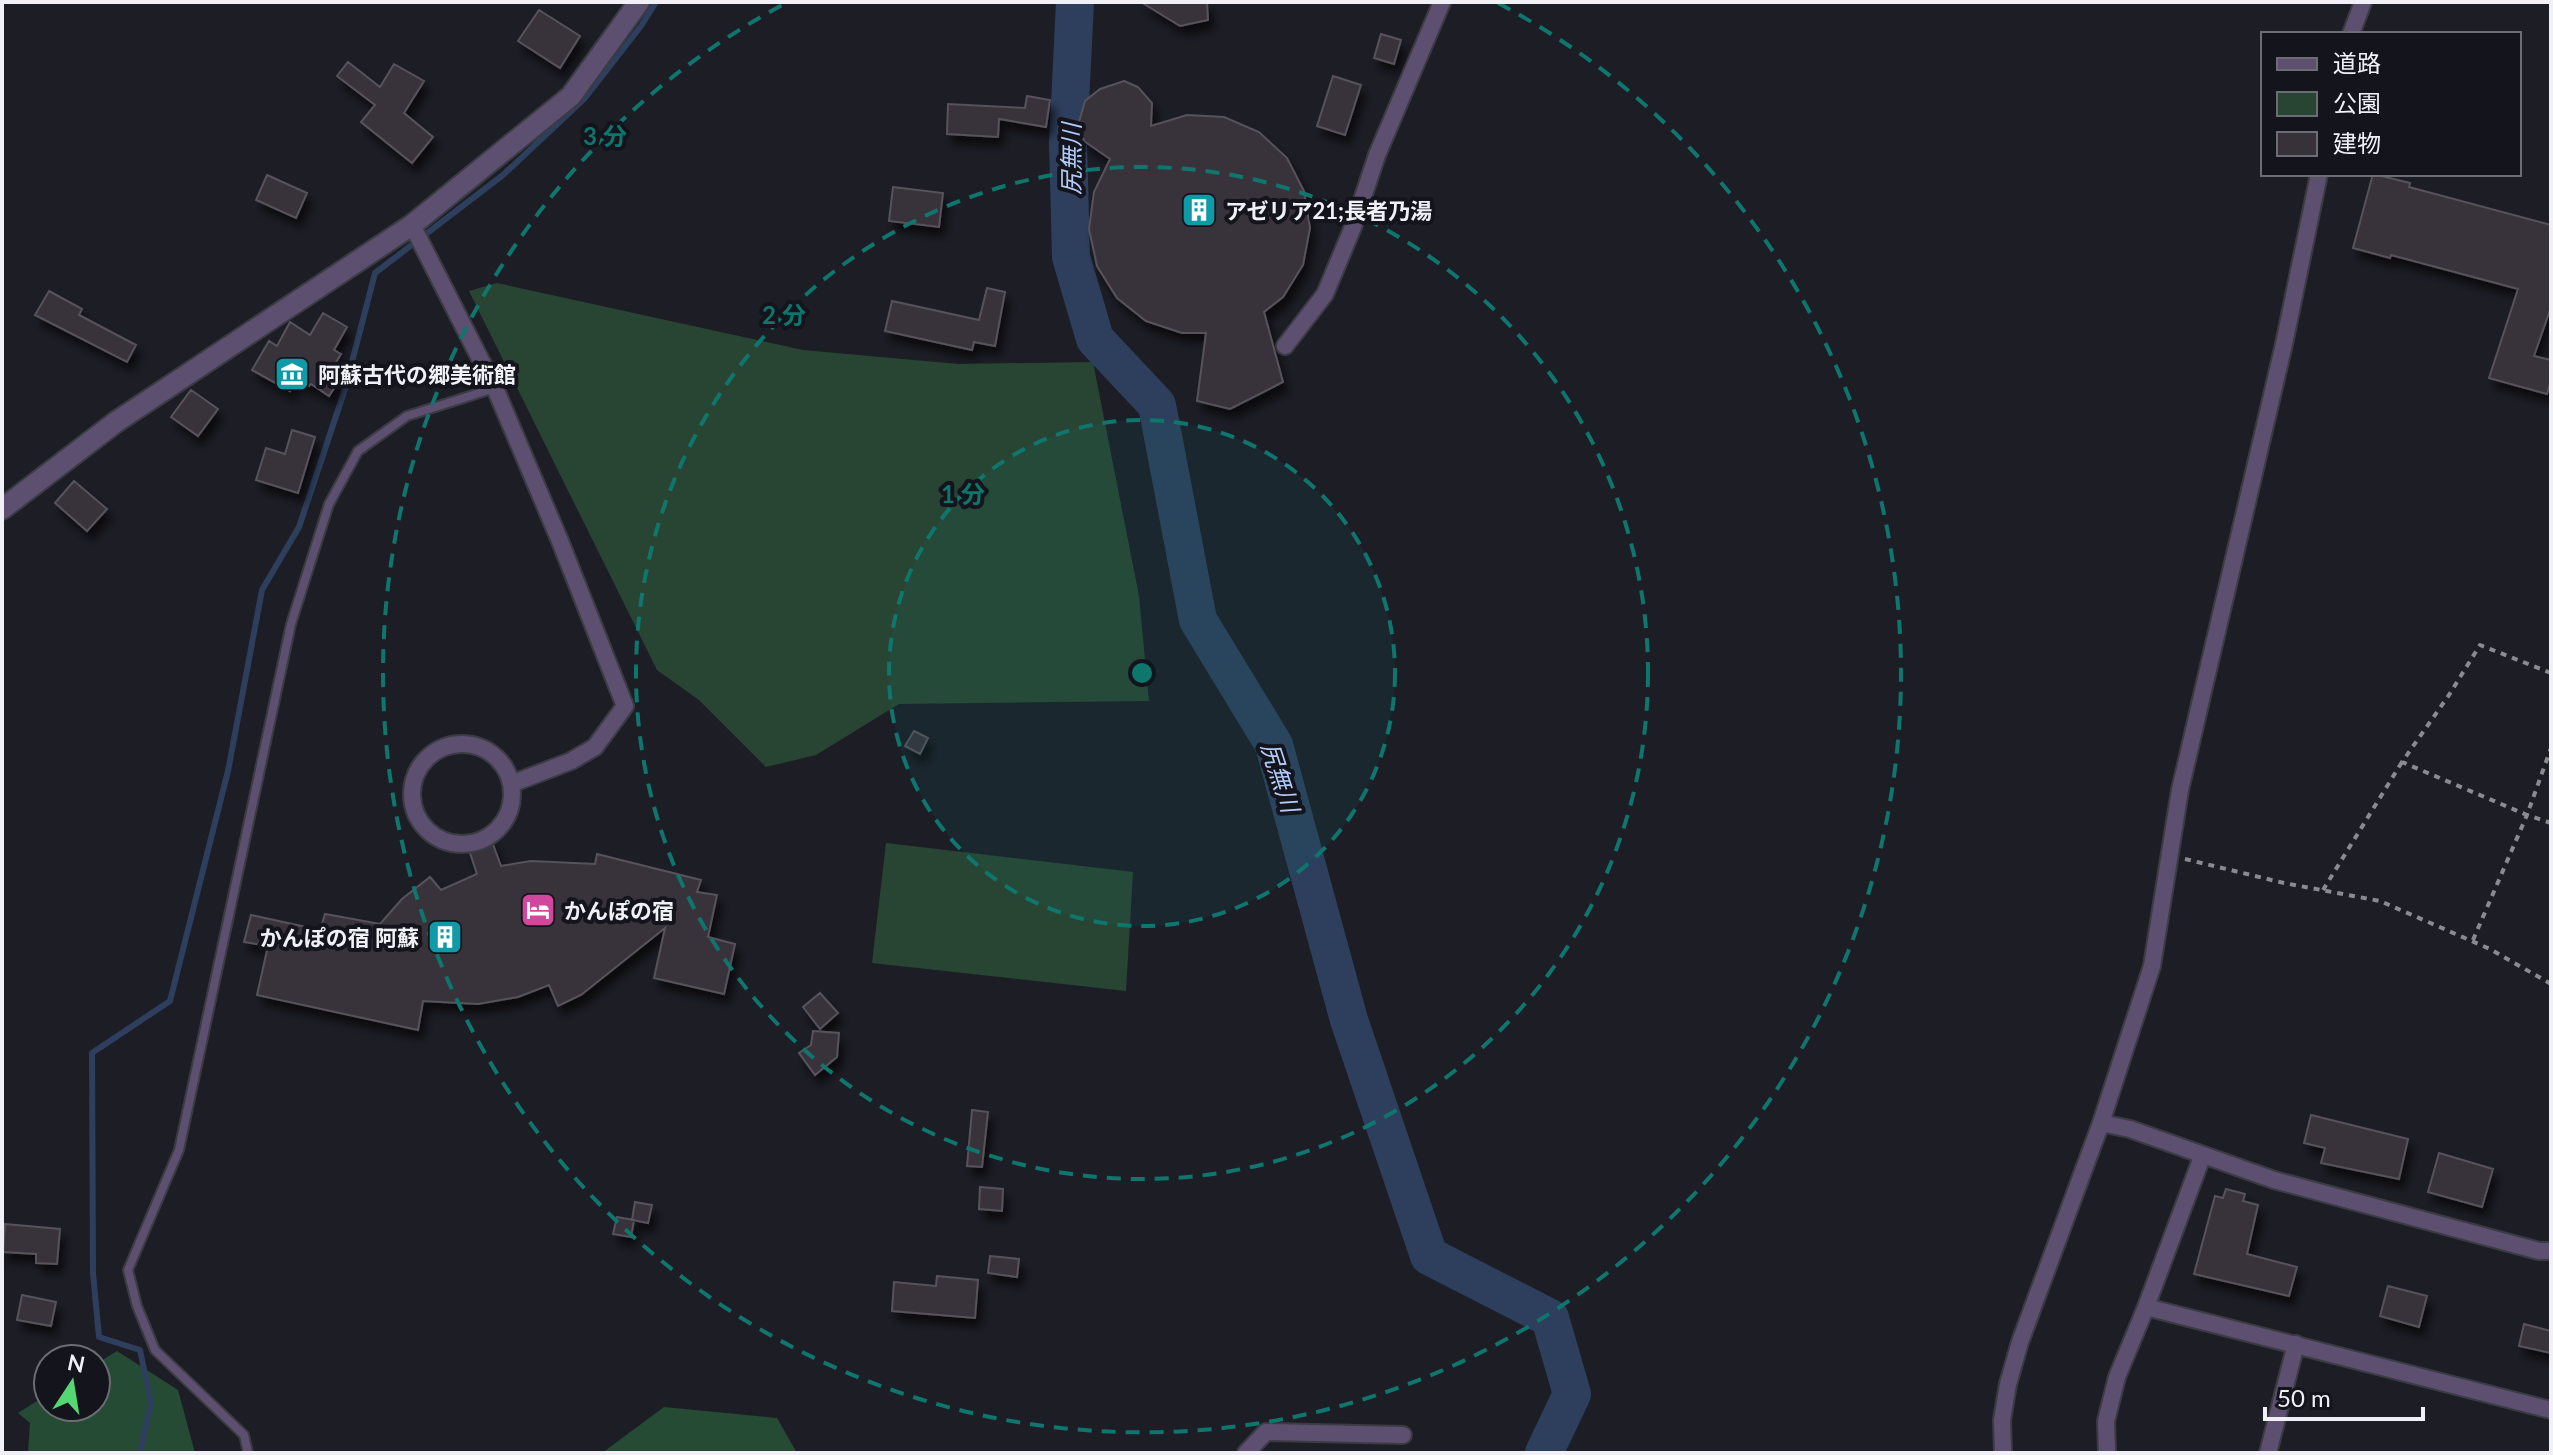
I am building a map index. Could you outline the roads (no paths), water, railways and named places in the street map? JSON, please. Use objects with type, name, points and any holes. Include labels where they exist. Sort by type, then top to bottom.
[{"type":"street","points":[[2,509],[116,422],[412,225],[571,96],[639,2]]},
{"type":"street","points":[[1285,346],[1325,294],[1353,227],[1377,155],[1442,2]]},
{"type":"street","points":[[2352,32],[2363,2]]},
{"type":"street","points":[[2003,1453],[2002,1420],[2020,1342],[2101,1123],[2152,966],[2197,709],[2284,344],[2319,176]]},
{"type":"street","points":[[412,225],[495,388],[625,706],[595,747],[571,761],[511,784]]},
{"type":"street","points":[[463,744],[480,748],[494,756],[505,768],[511,784],[512,800],[503,823],[485,839],[469,844],[437,838],[425,828],[416,814],[412,798],[420,767],[432,755],[447,747],[463,744]]},
{"type":"street","points":[[2101,1123],[2130,1129],[2202,1157],[2360,1203],[2539,1251],[2551,1251]]},
{"type":"street","points":[[2107,1453],[2106,1421],[2117,1377],[2202,1157]]},
{"type":"street","points":[[2146,1307],[2551,1410]]},
{"type":"street","points":[[2268,1453],[2296,1344]]},
{"type":"street","points":[[1246,1453],[1266,1432],[1403,1435]]},
{"type":"lane","points":[[248,1453],[244,1435],[155,1350],[137,1306],[128,1270],[179,1150],[291,624],[329,504],[358,451],[407,416],[495,388]]},
{"type":"waterway","points":[[140,1452],[151,1403],[140,1350],[99,1337],[93,1273],[92,1053],[170,1001],[228,771],[262,590],[299,527],[345,389],[375,273],[503,175],[585,98],[656,2]]},
{"type":"waterway","name":"尻無川","points":[[1075,2],[1068,143],[1071,257],[1095,339],[1157,405],[1198,620],[1274,745],[1349,1020],[1429,1256],[1550,1318],[1572,1394],[1544,1453]]},
{"type":"place","name":"アゼリア21;長者乃湯","points":[[1199,210]]},
{"type":"place","name":"阿蘇古代の郷美術館","points":[[292,374]]},
{"type":"place","name":"かんぽの宿","points":[[538,910]]},
{"type":"place","name":"かんぽの宿 阿蘇","points":[[445,937]]}]
